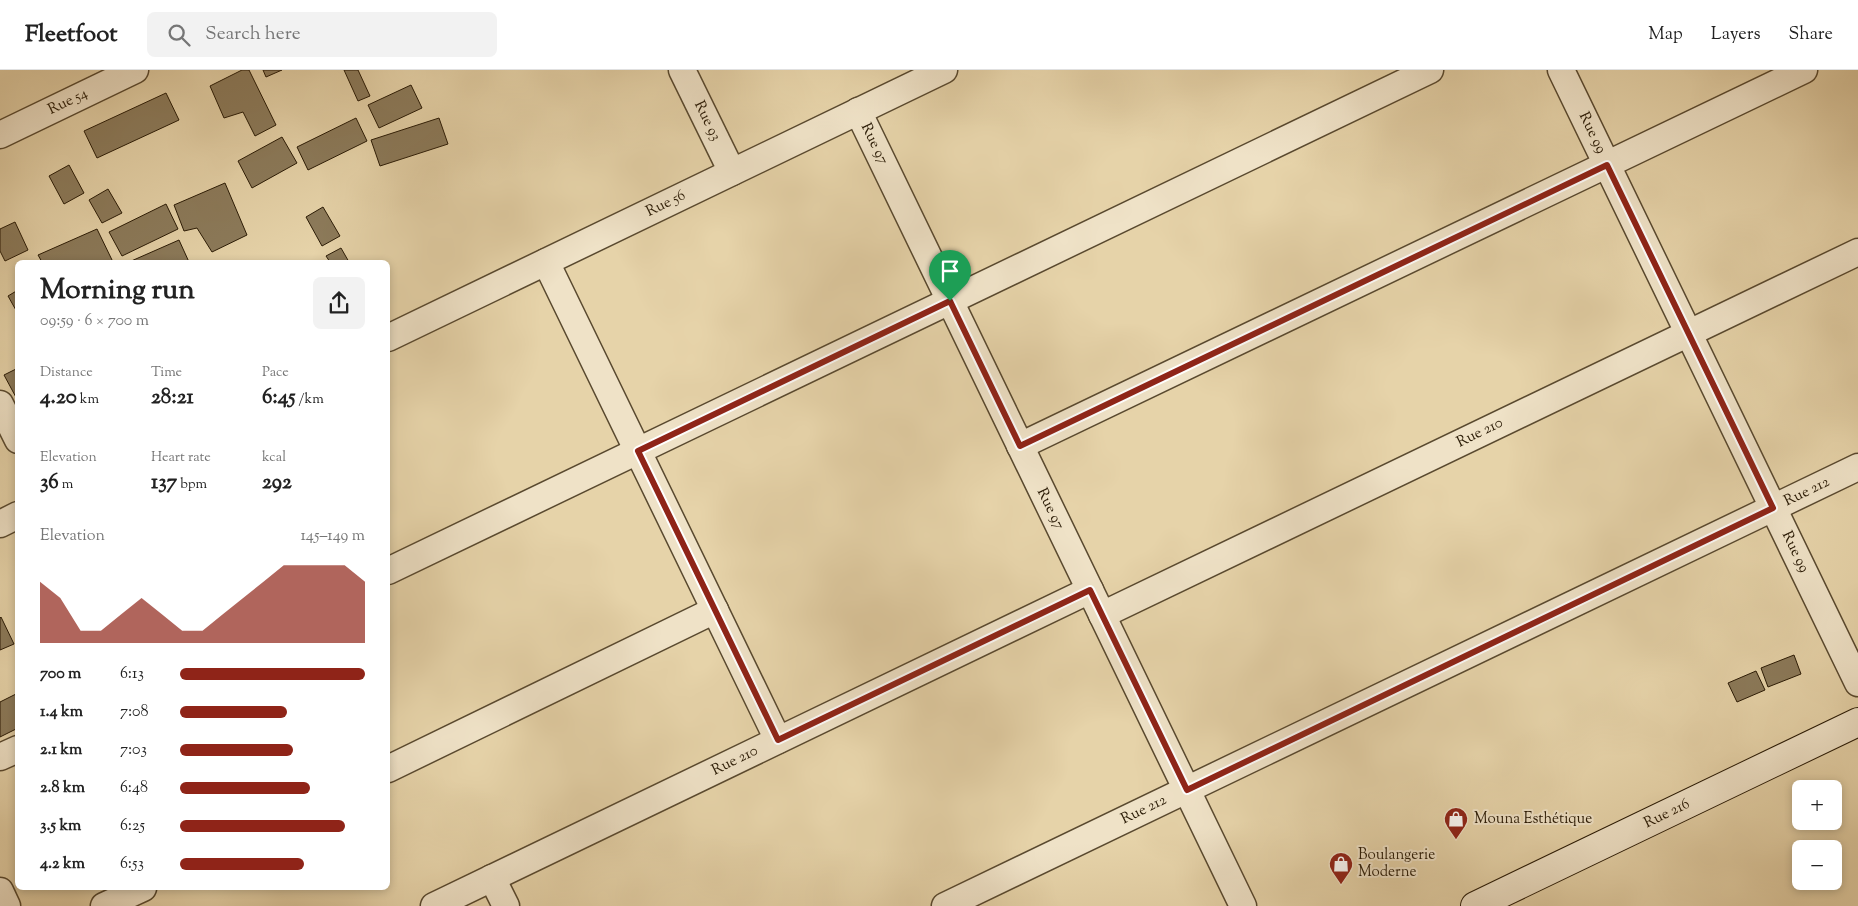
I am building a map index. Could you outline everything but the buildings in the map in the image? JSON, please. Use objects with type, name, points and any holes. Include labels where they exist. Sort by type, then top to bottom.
[{"type":"street","name":"Rue 54","points":[[0,135],[135,70]]},
{"type":"street","name":"Rue 93","points":[[682,70],[732,172]]},
{"type":"street","name":"Rue 56","points":[[390,337],[944,70]]},
{"type":"street","points":[[390,570],[1430,70]]},
{"type":"street","name":"Rue 99","points":[[1561,70],[1858,683]]},
{"type":"street","points":[[1020,446],[1804,70]]},
{"type":"street","name":"Rue 97","points":[[858,111],[1243,906]]},
{"type":"street","name":"Rue 210","points":[[1102,615],[1858,252]]},
{"type":"street","points":[[546,262],[778,740]]},
{"type":"street","points":[[0,404],[15,434]]},
{"type":"street","name":"Rue 212","points":[[945,906],[1858,467]]},
{"type":"street","points":[[0,524],[15,517]]},
{"type":"street","name":"Rue 210","points":[[434,906],[1090,590]]},
{"type":"street","points":[[390,768],[714,610]]},
{"type":"street","name":"Rue 216","points":[[1476,906],[1858,722]]},
{"type":"street","points":[[0,757],[15,750]]},
{"type":"street","points":[[492,878],[506,906]]},
{"type":"street","points":[[104,906],[139,890]]},
{"type":"street","points":[[0,891],[7,906]]},
{"type":"place","name":"Mouna Esthétique","points":[[1456,840]]},
{"type":"place","name":"Boulangerie Moderne","points":[[1341,885]]},
{"type":"route","points":[[1607,165],[1773,508],[1187,790],[1090,590],[778,740],[638,451],[950,301],[1020,446],[1607,165]]}]
